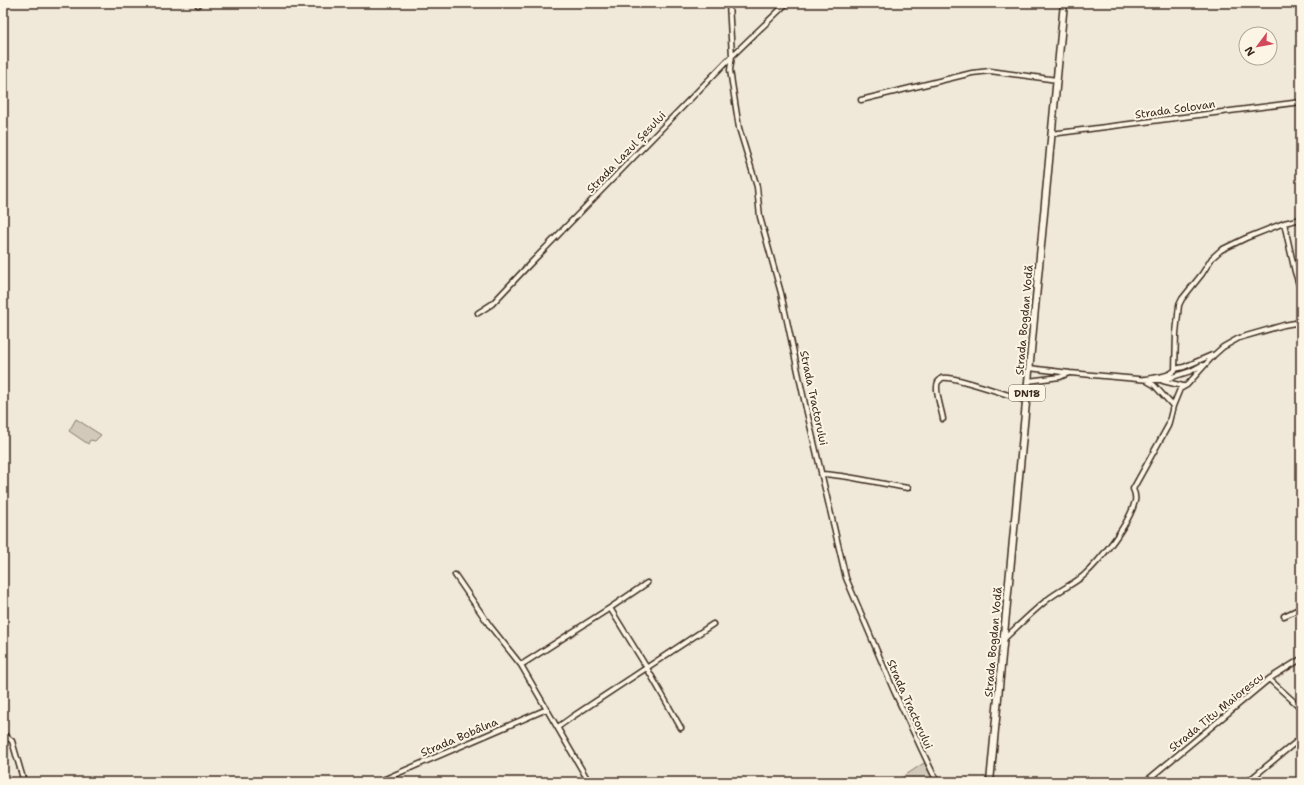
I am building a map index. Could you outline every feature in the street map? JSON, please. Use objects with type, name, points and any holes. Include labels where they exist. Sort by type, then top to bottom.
[{"type":"main road","name":"Strada Bogdan Vodă","points":[[990,782],[1064,3]]},
{"type":"street","name":"Strada Tractorului","points":[[729,3],[732,56],[730,70],[739,128],[757,186],[760,217],[783,301],[821,474],[846,578],[894,691],[937,782]]},
{"type":"street","name":"Strada Lazul Șesului","points":[[478,313],[492,304],[524,269],[732,56],[787,3]]},
{"type":"street","points":[[861,100],[972,72],[990,71],[1056,80]]},
{"type":"street","name":"Strada Solovan","points":[[1051,134],[1301,102]]},
{"type":"street","points":[[1144,379],[1166,376],[1172,374],[1175,369],[1176,333],[1179,305],[1212,258],[1221,250],[1284,223],[1301,219]]},
{"type":"street","points":[[1284,223],[1301,291]]},
{"type":"street","points":[[1163,380],[1198,368],[1224,347],[1239,338],[1284,325],[1301,322]]},
{"type":"street","points":[[1175,369],[1214,355]]},
{"type":"street","points":[[1003,639],[1057,592],[1083,575],[1098,560],[1113,540],[1131,512],[1135,501],[1133,489],[1168,426],[1173,406],[1180,389],[1187,385],[1214,355]]},
{"type":"street","points":[[1176,376],[1184,367]]},
{"type":"street","points":[[1030,368],[1070,373],[1163,380],[1183,386]]},
{"type":"street","points":[[1028,381],[1060,377],[1070,373]]},
{"type":"street","points":[[943,419],[936,387],[938,381],[942,378],[955,379],[975,384],[1027,401]]},
{"type":"street","points":[[1144,379],[1154,385],[1173,406]]},
{"type":"street","points":[[821,474],[838,474],[908,488]]},
{"type":"street","points":[[455,575],[490,626],[521,665],[589,782]]},
{"type":"street","points":[[521,665],[647,583]]},
{"type":"street","points":[[610,608],[647,668],[681,728]]},
{"type":"street","points":[[1284,616],[1301,608]]},
{"type":"street","points":[[558,727],[714,624]]},
{"type":"street","name":"Strada Titu Maiorescu","points":[[1145,782],[1269,679],[1301,659]]},
{"type":"street","points":[[1269,679],[1301,708]]},
{"type":"street","name":"Strada Bobâlna","points":[[378,782],[547,709]]},
{"type":"street","points":[[3,734],[12,741],[24,782]]},
{"type":"street","points":[[1247,782],[1301,738]]},
{"type":"street","points":[[389,777],[390,782]]},
{"type":"shaded area","points":[[76,419],[101,435],[95,441],[90,440],[88,444],[69,431]]},
{"type":"shaded area","points":[[924,763],[935,782],[895,782]]}]
